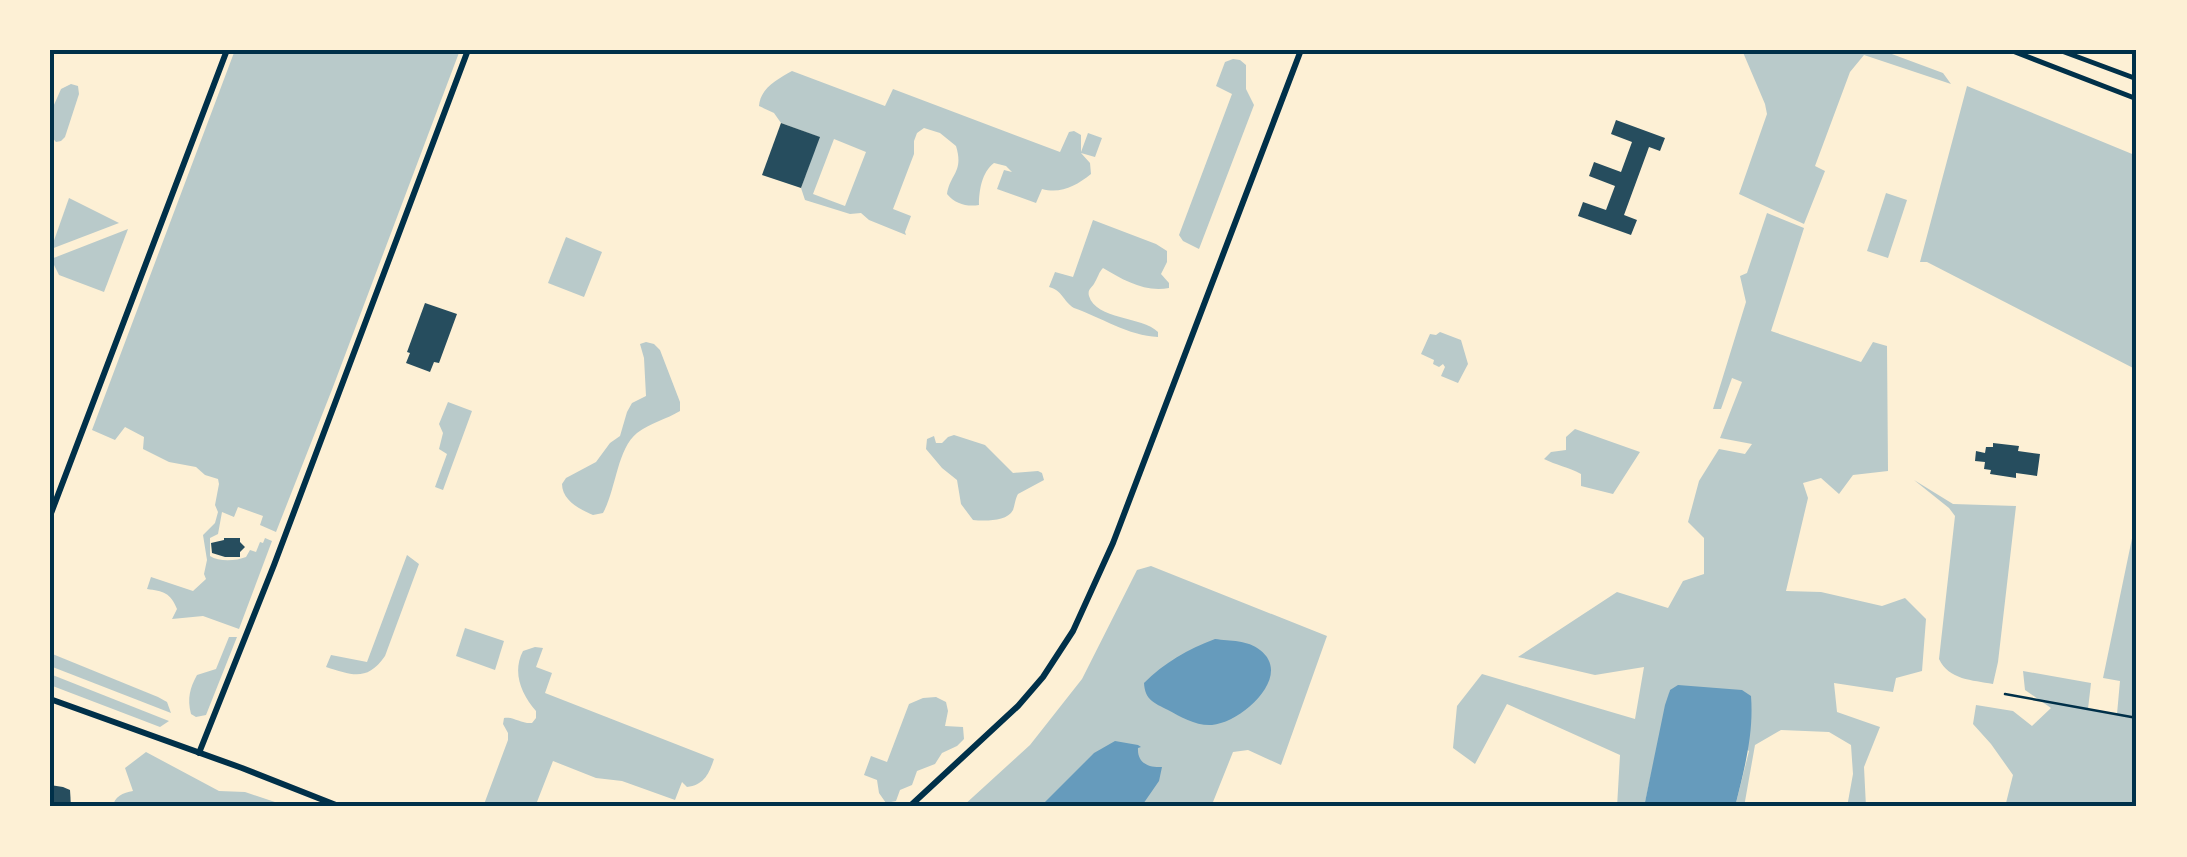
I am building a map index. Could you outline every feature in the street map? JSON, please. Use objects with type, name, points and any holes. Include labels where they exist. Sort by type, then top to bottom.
[{"type":"main road","points":[[50,516],[227,50]]},
{"type":"main road","points":[[199,753],[468,50]]},
{"type":"main road","points":[[909,807],[1018,706],[1074,630],[1113,543],[1300,50]]},
{"type":"main road","points":[[50,699],[340,807]]},
{"type":"street","points":[[2010,50],[2137,99]]},
{"type":"street","points":[[2060,50],[2137,79]]},
{"type":"lane","points":[[2006,694],[2137,718]]},
{"type":"shaded area","points":[[235,50],[460,50],[276,532],[260,525],[263,516],[238,507],[234,517],[222,512],[218,534],[210,538],[210,556],[228,560],[246,557],[250,550],[256,552],[265,538],[272,541],[239,629],[203,616],[172,619],[177,609],[172,599],[147,589],[151,577],[193,591],[206,579],[203,535],[215,523],[218,512],[218,479],[143,449],[144,437],[125,427],[115,440],[92,430]]},
{"type":"shaded area","points":[[1742,50],[1881,50],[1943,73],[1951,84],[1864,55],[1850,72],[1815,166],[1825,171],[1804,224],[1739,194],[1767,114]]},
{"type":"shaded area","points":[[1233,59],[1246,65],[1246,89],[1254,105],[1199,249],[1179,235],[1232,94],[1216,86],[1225,62]]},
{"type":"shaded area","points":[[792,71],[885,106],[893,89],[1060,152],[1069,132],[1081,135],[1081,152],[1088,133],[1102,138],[1095,157],[1081,153],[1090,163],[1091,174],[1074,185],[1062,190],[1042,189],[1036,203],[997,189],[1004,170],[1012,172],[994,163],[982,182],[979,205],[970,206],[947,194],[957,167],[956,146],[940,133],[924,128],[917,133],[914,154],[893,209],[911,216],[906,235],[861,213],[850,214],[805,200],[801,188],[819,137],[781,123],[774,113],[759,106],[766,89]],"holes":[[[834,139],[866,152],[845,206],[813,194]]]},
{"type":"shaded area","points":[[71,84],[78,86],[79,94],[65,137],[56,142],[50,135],[50,114],[61,89]]},
{"type":"shaded area","points":[[1967,86],[2137,156],[2137,370],[1927,262],[1920,262]]},
{"type":"shaded area","points":[[1886,193],[1907,200],[1888,258],[1867,251]]},
{"type":"shaded area","points":[[69,198],[119,223],[51,249]]},
{"type":"shaded area","points":[[1767,213],[1804,228],[1771,331],[1861,362],[1873,342],[1887,346],[1888,471],[1853,475],[1839,494],[1821,478],[1803,483],[1808,498],[1786,591],[1821,592],[1882,606],[1905,598],[1926,619],[1922,671],[1896,678],[1893,692],[1834,683],[1837,712],[1880,727],[1864,767],[1866,807],[1847,807],[1853,774],[1851,745],[1829,732],[1781,730],[1755,745],[1744,807],[1735,807],[1749,751],[1670,690],[1644,807],[1617,807],[1620,755],[1507,704],[1475,764],[1453,748],[1457,706],[1482,674],[1635,719],[1644,667],[1595,675],[1518,657],[1617,592],[1668,608],[1683,581],[1704,574],[1704,538],[1688,522],[1699,481],[1719,449],[1745,454],[1752,444],[1720,438],[1742,382],[1732,378],[1721,409],[1713,409],[1746,302],[1740,276],[1747,273]]},
{"type":"shaded area","points":[[1093,220],[1167,251],[1161,274],[1169,288],[1143,287],[1103,268],[1089,292],[1100,310],[1151,327],[1158,337],[1126,330],[1074,308],[1049,287],[1055,272],[1073,277]]},
{"type":"shaded area","points":[[128,229],[104,292],[59,275],[51,259]]},
{"type":"shaded area","points":[[566,237],[602,252],[584,297],[548,283]]},
{"type":"shaded area","points":[[1440,332],[1461,340],[1468,364],[1458,383],[1441,376],[1443,364],[1439,367],[1421,354],[1430,334]]},
{"type":"shaded area","points":[[646,342],[660,350],[680,411],[630,440],[603,513],[593,515],[568,499],[562,484],[596,462],[620,436],[632,403],[646,396],[640,344]]},
{"type":"shaded area","points":[[448,402],[472,411],[443,490],[435,487],[447,454],[439,449],[443,433],[439,424]]},
{"type":"shaded area","points":[[1575,429],[1640,452],[1613,494],[1581,486],[1581,474],[1544,459],[1551,452],[1566,450],[1566,437]]},
{"type":"shaded area","points":[[954,435],[985,445],[1013,473],[1038,471],[1044,480],[1018,494],[1006,517],[973,520],[961,504],[957,480],[926,449],[927,439],[934,436],[936,443],[942,443]]},
{"type":"shaded area","points":[[1914,480],[1953,504],[2016,506],[1993,684],[1955,675],[1939,659],[1955,516]]},
{"type":"shaded area","points":[[2135,524],[2137,807],[2005,807],[2013,775],[1973,724],[1976,705],[2013,711],[2032,726],[2051,708],[2025,690],[2023,671],[2091,683],[2088,709],[2117,714],[2120,681],[2103,678]]},
{"type":"shaded area","points":[[407,555],[419,564],[385,656],[365,673],[351,674],[326,667],[331,655],[367,662]]},
{"type":"shaded area","points":[[1151,566],[1327,636],[1281,765],[1248,750],[1233,752],[1211,807],[962,807],[1030,745],[1082,679],[1137,570]]},
{"type":"shaded area","points":[[465,628],[504,641],[495,670],[456,656]]},
{"type":"shaded area","points":[[229,637],[237,637],[206,715],[196,717],[191,714],[189,698],[193,684],[197,675],[216,669]]},
{"type":"shaded area","points":[[543,648],[536,667],[552,673],[545,693],[714,759],[705,778],[687,787],[682,782],[675,800],[622,781],[596,778],[553,761],[535,807],[483,807],[508,740],[504,718],[532,723],[536,718],[518,675],[523,651]]},
{"type":"shaded area","points":[[50,653],[158,697],[167,702],[171,713],[50,666]]},
{"type":"shaded area","points":[[50,674],[169,721],[160,727],[50,685]]},
{"type":"shaded area","points":[[936,697],[946,702],[945,726],[963,727],[964,739],[942,753],[935,764],[917,771],[912,785],[900,790],[896,801],[886,803],[877,780],[864,775],[871,756],[887,762],[909,704]]},
{"type":"shaded area","points":[[146,752],[219,791],[245,792],[290,807],[113,807],[120,796],[133,791],[125,768]]},
{"type":"water","points":[[1215,639],[1250,644],[1269,661],[1267,685],[1249,707],[1224,722],[1206,725],[1183,718],[1151,700],[1144,683],[1177,657]]},
{"type":"water","points":[[1678,685],[1742,690],[1751,696],[1750,739],[1735,807],[1644,807],[1665,705],[1670,690]]},
{"type":"water","points":[[1115,741],[1138,745],[1142,761],[1162,767],[1159,781],[1141,807],[1040,807],[1094,753]]},
{"type":"building","points":[[1616,120],[1665,138],[1660,151],[1649,147],[1624,215],[1637,220],[1631,235],[1578,216],[1583,202],[1606,210],[1615,186],[1589,176],[1594,162],[1621,172],[1632,142],[1611,134]]},
{"type":"building","points":[[781,123],[820,137],[801,188],[762,175]]},
{"type":"building","points":[[425,303],[457,314],[439,363],[434,362],[430,372],[406,363]]},
{"type":"building","points":[[1993,443],[2019,446],[2018,451],[2040,454],[2037,476],[1990,474],[1991,470],[1984,469],[1985,462],[1975,461],[1976,451],[1985,453]]},
{"type":"building","points":[[240,538],[245,547],[240,557],[212,553],[211,543]]},
{"type":"building","points":[[50,785],[70,790],[71,807],[50,807]]}]
